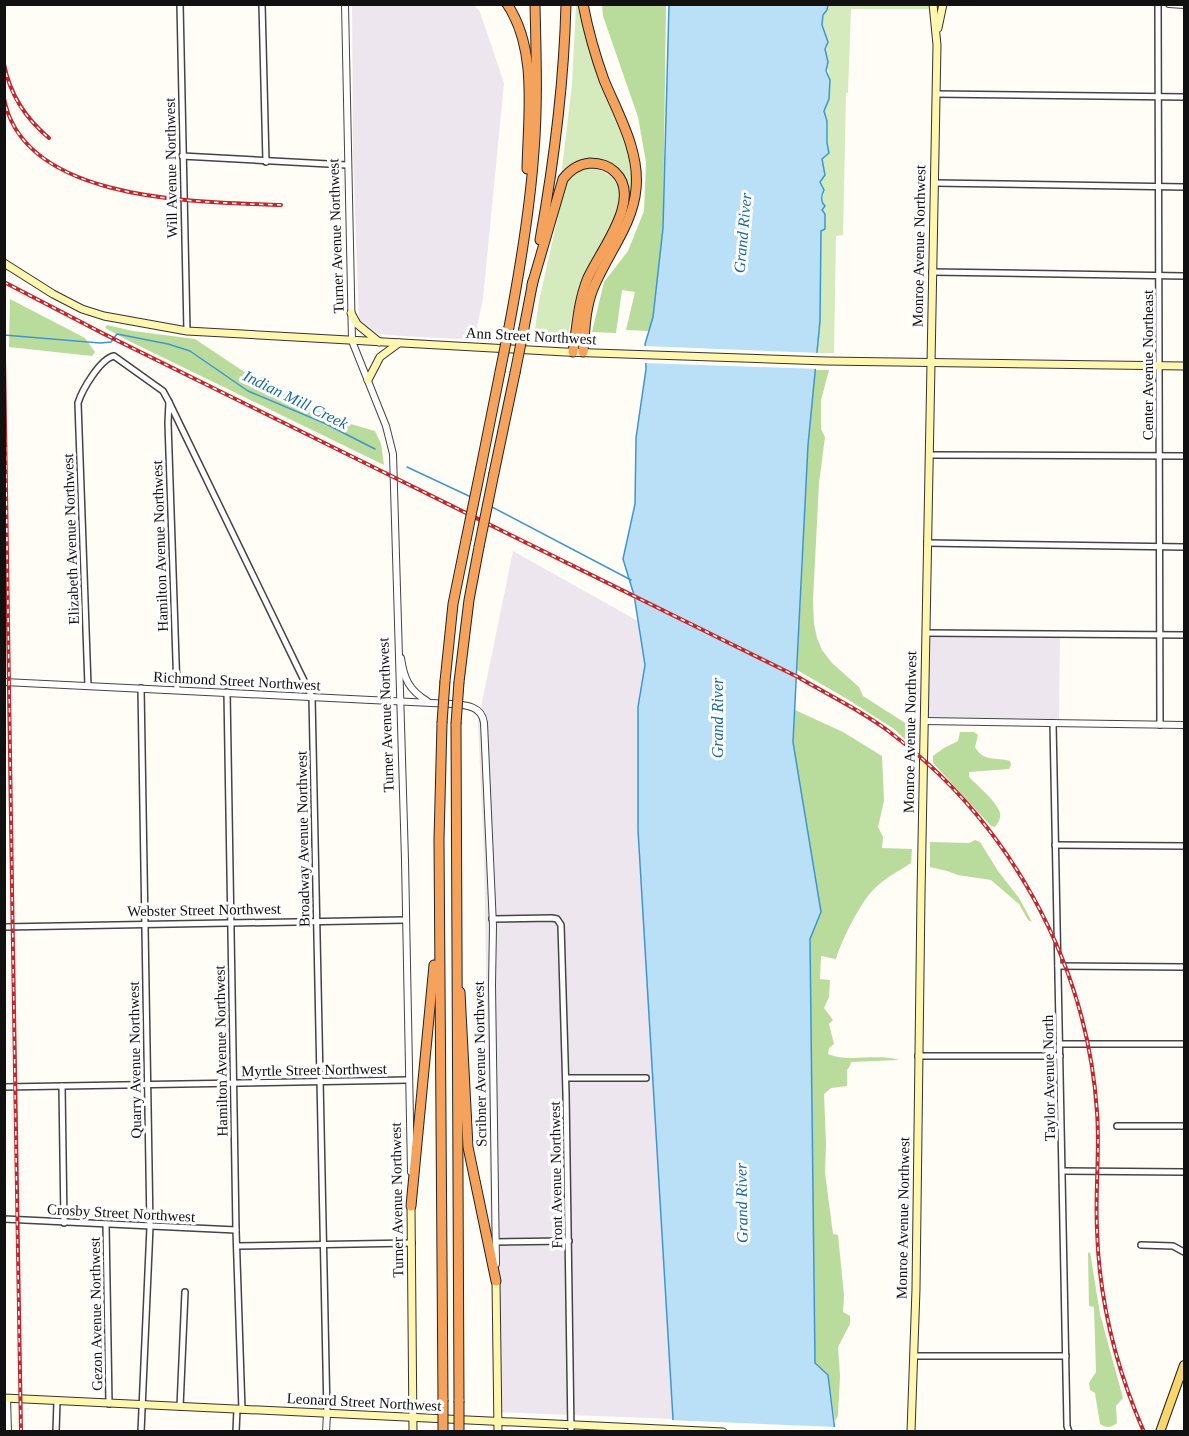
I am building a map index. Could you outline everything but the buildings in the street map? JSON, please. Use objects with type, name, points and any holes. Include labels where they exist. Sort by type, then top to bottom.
[{"type":"highway","points":[[507,4],[520,28],[527,54],[526,227]]},
{"type":"highway","points":[[442,1431],[439,799],[442,723],[453,604],[509,327],[526,227],[536,110],[535,4]]},
{"type":"highway","points":[[459,1431],[456,724],[459,682],[469,600],[524,328],[555,148],[566,4]]},
{"type":"highway","points":[[578,352],[589,302],[599,276],[628,219],[635,197],[637,179],[634,156],[594,52],[583,4]]},
{"type":"highway","points":[[532,285],[563,179],[574,168],[588,163],[611,169],[623,182],[626,199],[588,279],[581,300],[578,352]]},
{"type":"highway","points":[[411,1206],[439,906]]},
{"type":"highway","points":[[456,963],[462,1004],[468,1147],[496,1281]]},
{"type":"main road","name":"Monroe Avenue Northwest","points":[[911,1431],[938,4]]},
{"type":"main road","name":"Ann Street Northwest","points":[[4,262],[63,300],[82,309],[104,316],[187,331],[644,355],[826,361],[1185,366]]},
{"type":"main road","points":[[351,313],[357,324],[379,342]]},
{"type":"main road","points":[[368,380],[380,357],[399,343]]},
{"type":"main road","name":"Turner Avenue Northwest","points":[[411,1206],[413,1431]]},
{"type":"main road","name":"Scribner Avenue Northwest","points":[[496,1281],[498,1431]]},
{"type":"main road","points":[[1160,1431],[1185,1365]]},
{"type":"main road","name":"Leonard Street Northwest","points":[[5,1398],[498,1422],[571,1428],[723,1431]]},
{"type":"street","name":"Will Avenue Northwest","points":[[180,4],[187,331]]},
{"type":"street","points":[[262,4],[266,162]]},
{"type":"street","name":"Turner Avenue Northwest","points":[[345,4],[352,341],[386,426],[393,454],[411,1206]]},
{"type":"street","name":"Center Avenue Northeast","points":[[1158,4],[1160,725]]},
{"type":"street","points":[[1169,4],[1185,5]]},
{"type":"street","points":[[936,94],[1185,96]]},
{"type":"street","points":[[182,156],[347,165]]},
{"type":"street","points":[[934,183],[1185,187]]},
{"type":"street","points":[[932,273],[1185,276]]},
{"type":"street","name":"Broadway Avenue Northwest","points":[[82,393],[103,360],[114,356],[163,391],[312,696],[326,1431]]},
{"type":"street","name":"Elizabeth Avenue Northwest","points":[[82,393],[78,409],[88,686]]},
{"type":"street","name":"Hamilton Avenue Northwest","points":[[169,402],[177,690]]},
{"type":"street","points":[[929,455],[1185,456]]},
{"type":"street","points":[[927,543],[1185,547]]},
{"type":"street","points":[[926,633],[1185,635]]},
{"type":"street","points":[[398,637],[403,673],[408,684],[416,694],[430,702]]},
{"type":"street","name":"Richmond Street Northwest","points":[[4,682],[468,705]]},
{"type":"street","name":"Quarry Avenue Northwest","points":[[141,688],[150,1227],[141,1431]]},
{"type":"street","name":"Hamilton Avenue Northwest","points":[[227,692],[239,1410],[236,1431]]},
{"type":"street","name":"Scribner Avenue Northwest","points":[[468,705],[480,712],[484,723],[492,919],[496,1281]]},
{"type":"street","points":[[924,722],[1185,725]]},
{"type":"street","name":"Taylor Avenue North","points":[[1053,723],[1067,1426],[1069,1431]]},
{"type":"street","points":[[1055,845],[1185,846]]},
{"type":"street","name":"Front Avenue Northwest","points":[[492,919],[557,919],[561,925],[566,1078],[571,1428]]},
{"type":"street","name":"Webster Street Northwest","points":[[4,927],[405,920]]},
{"type":"street","points":[[1058,966],[1185,967]]},
{"type":"street","points":[[1060,1044],[1185,1044]]},
{"type":"street","points":[[918,1056],[1060,1056]]},
{"type":"street","points":[[566,1078],[646,1078]]},
{"type":"street","name":"Myrtle Street Northwest","points":[[4,1087],[408,1080]]},
{"type":"street","points":[[62,1086],[64,1222]]},
{"type":"street","points":[[1117,1126],[1185,1126]]},
{"type":"street","points":[[1063,1171],[1185,1172]]},
{"type":"street","name":"Crosby Street Northwest","points":[[4,1219],[236,1230]]},
{"type":"street","name":"Gezon Avenue Northwest","points":[[106,1224],[109,1404]]},
{"type":"street","points":[[496,1242],[569,1241]]},
{"type":"street","points":[[237,1246],[412,1243]]},
{"type":"street","points":[[1141,1245],[1173,1246],[1185,1252]]},
{"type":"street","points":[[180,1407],[185,1292]]},
{"type":"street","points":[[914,1356],[1066,1356]]},
{"type":"street","points":[[5,1398],[8,1431]]},
{"type":"street","points":[[56,1431],[57,1401]]},
{"type":"shaded area","points":[[352,5],[474,5],[480,12],[504,83],[483,299],[474,340],[387,335],[371,332],[359,323],[353,153]]},
{"type":"shaded area","points":[[513,551],[638,621],[645,665],[638,707],[638,830],[673,1419],[494,1412],[484,855],[478,722]]},
{"type":"shaded area","points":[[930,637],[1060,638],[1059,720],[928,718]]},
{"type":"green space","points":[[576,5],[580,5],[627,145],[631,177],[630,197],[622,176],[604,162],[561,176],[572,85]]},
{"type":"green space","points":[[602,5],[666,5],[663,228],[653,317],[649,331],[626,330],[635,292],[622,290],[616,333],[592,332],[604,282],[628,251],[644,211],[646,162],[638,117],[603,16]]},
{"type":"green space","points":[[828,5],[931,6],[928,9],[851,9],[848,93],[846,93],[843,235],[836,236],[834,353],[817,353],[820,321],[821,231],[824,227],[825,214],[822,210],[820,182],[825,175],[822,159],[829,152],[825,112],[830,87],[826,57],[828,42],[822,21]]},
{"type":"green space","points":[[592,168],[606,173],[615,181],[620,199],[619,207],[579,286],[568,334],[555,338],[534,336],[539,301],[564,190],[574,174]]},
{"type":"green space","points":[[10,299],[85,338],[95,352],[92,356],[9,347]]},
{"type":"green space","points":[[107,325],[133,331],[195,339],[249,375],[299,402],[344,422],[375,431],[381,444],[384,465],[131,342],[105,328]]},
{"type":"green space","points":[[815,370],[829,370],[821,400],[821,429],[825,437],[819,483],[813,600],[817,638],[822,650],[832,663],[859,687],[863,696],[913,728],[914,745],[911,745],[894,729],[797,670],[808,445]]},
{"type":"green space","points":[[795,710],[843,732],[882,756],[884,801],[878,827],[883,837],[882,848],[912,849],[911,863],[879,884],[864,902],[847,932],[836,959],[821,956],[820,979],[830,980],[829,997],[824,1008],[833,1020],[829,1024],[834,1044],[829,1048],[828,1054],[844,1058],[881,1057],[899,1060],[851,1062],[847,1070],[847,1086],[831,1088],[824,1094],[825,1173],[833,1234],[838,1235],[844,1295],[843,1312],[850,1316],[850,1324],[838,1347],[840,1376],[838,1416],[835,1421],[828,1375],[815,1363],[810,939],[821,912],[793,742]]},
{"type":"green space","points":[[960,732],[974,732],[978,735],[975,747],[982,755],[1010,761],[1009,769],[969,772],[969,777],[987,794],[1000,813],[995,827],[991,826],[933,763],[933,756],[958,741]]},
{"type":"green space","points":[[975,840],[980,842],[998,871],[1019,898],[1032,922],[1028,920],[1019,904],[991,880],[958,875],[930,867],[930,842],[969,843]]},
{"type":"green space","points":[[1090,1252],[1100,1314],[1123,1398],[1116,1406],[1117,1423],[1108,1427],[1100,1424],[1095,1393],[1090,1390],[1089,1383],[1096,1372],[1094,1307],[1089,1306],[1088,1253]]},
{"type":"water","name":"Grand River","points":[[669,5],[828,5],[823,15],[822,25],[828,42],[825,49],[828,62],[826,71],[830,80],[829,99],[824,111],[829,153],[822,159],[825,175],[820,182],[824,190],[822,202],[825,206],[822,210],[825,214],[825,229],[821,231],[820,321],[808,445],[793,742],[821,912],[810,939],[815,1363],[828,1375],[835,1431],[672,1431],[638,830],[638,707],[645,665],[634,595],[623,559],[635,504],[636,438],[646,369],[645,344],[653,317],[663,228]]},
{"type":"pier","points":[[644,346],[820,353],[819,369],[643,363]]},
{"type":"pier","points":[[630,592],[798,675],[797,678],[631,597]]},
{"type":"pier","points":[[670,1420],[836,1427],[836,1432],[669,1431]]},
{"type":"waterway","name":"Indian Mill Creek","points":[[4,335],[100,343],[111,342],[117,334],[168,344],[190,351],[248,391],[324,423],[375,449]]},
{"type":"waterway","name":"Indian Mill Creek","points":[[407,467],[471,497]]},
{"type":"waterway","name":"Indian Mill Creek","points":[[492,507],[631,580]]},
{"type":"railway","points":[[4,64],[10,86],[20,105],[49,138]]},
{"type":"railway","points":[[4,98],[18,133],[44,159],[79,177],[119,190],[163,198],[281,205]]},
{"type":"railway","points":[[4,282],[104,334],[798,677],[876,722],[930,766],[969,806],[1004,851],[1034,898],[1058,949],[1077,1001],[1090,1056],[1097,1112],[1097,1215],[1101,1282],[1117,1358],[1144,1432]]},
{"type":"railway","points":[[4,357],[21,1432]]}]
